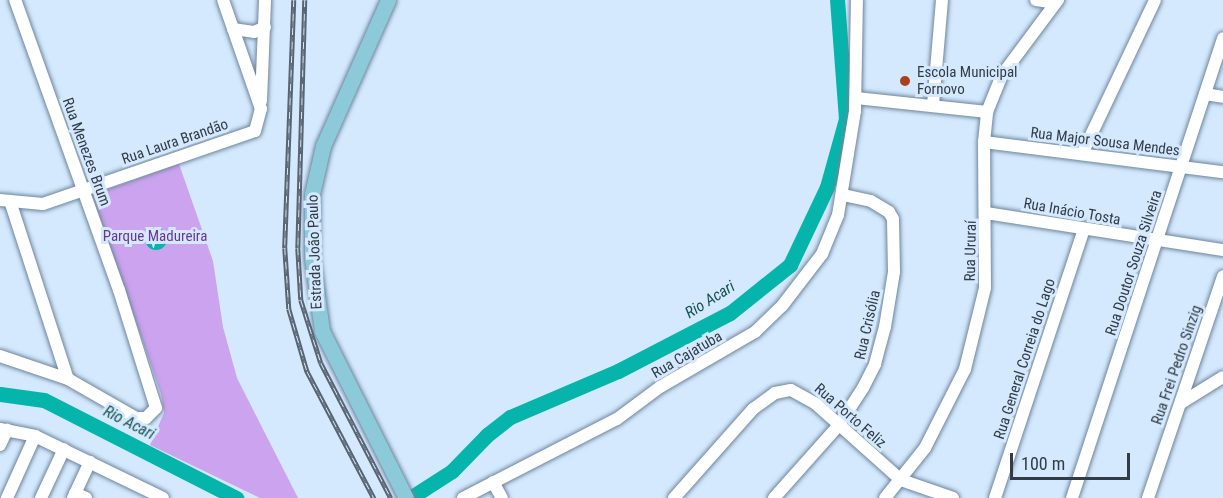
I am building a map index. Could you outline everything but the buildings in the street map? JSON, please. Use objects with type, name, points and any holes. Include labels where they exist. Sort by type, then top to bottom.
[{"type":"main road","name":"Estrada João Paulo","points":[[388,0],[323,146],[314,178],[311,215],[314,288],[322,331],[403,492]]},
{"type":"street","name":"Rua Menezes Brum","points":[[15,0],[156,400],[151,415],[136,418],[68,379]]},
{"type":"street","points":[[223,0],[261,109]]},
{"type":"street","points":[[261,109],[265,0]]},
{"type":"street","name":"Rua Cajatuba","points":[[463,498],[617,419],[660,387],[755,332],[782,306],[822,254],[832,234],[843,195],[845,165],[856,98],[857,0]]},
{"type":"street","points":[[933,105],[942,0]]},
{"type":"street","points":[[1036,0],[1056,1]]},
{"type":"street","points":[[1082,154],[1155,0]]},
{"type":"street","name":"Rua Ururaí","points":[[885,498],[901,480],[943,418],[965,369],[985,288],[984,142],[987,112],[1002,75],[1056,1]]},
{"type":"street","points":[[233,29],[254,32],[265,27]]},
{"type":"street","name":"Rua Doutor Souza Silveira","points":[[1072,498],[1223,38]]},
{"type":"street","points":[[1205,94],[1223,97]]},
{"type":"street","points":[[856,98],[987,112]]},
{"type":"street","name":"Rua Laura Brandão","points":[[5,200],[43,204],[255,131],[261,109]]},
{"type":"street","name":"Rua Major Sousa Mendes","points":[[984,142],[1223,172]]},
{"type":"street","name":"Rua Crisólia","points":[[774,498],[839,424],[879,354],[895,252],[895,228],[890,212],[871,201],[843,195]]},
{"type":"street","points":[[5,200],[68,379]]},
{"type":"street","name":"Rua Inácio Tosta","points":[[986,213],[1223,250]]},
{"type":"street","name":"Rua General Correia do Lago","points":[[995,498],[1084,229]]},
{"type":"street","name":"Rua Frei Pedro Sinzig","points":[[1148,498],[1223,276]]},
{"type":"street","points":[[0,356],[68,379]]},
{"type":"street","points":[[1181,403],[1223,377]]},
{"type":"street","name":"Rua Porto Feliz","points":[[674,498],[753,409],[775,393],[797,392],[839,424],[901,480]]},
{"type":"street","points":[[0,445],[3,430],[35,436],[163,498]]},
{"type":"street","points":[[7,498],[35,436]]},
{"type":"street","points":[[41,498],[64,449]]},
{"type":"street","points":[[78,496],[90,462]]},
{"type":"street","points":[[901,480],[953,498]]},
{"type":"street","points":[[494,482],[502,498]]},
{"type":"green space","name":"Parque Madureira","points":[[179,164],[213,261],[223,327],[237,378],[298,498],[260,498],[150,445],[164,413],[161,394],[92,195]]},
{"type":"shaded area","points":[[152,228],[160,228],[167,235],[167,243],[160,250],[152,250],[145,243],[145,235]]},
{"type":"waterway","name":"Rio Acari","points":[[410,498],[452,471],[487,435],[510,417],[618,371],[730,313],[790,265],[827,187],[846,119],[837,0]]},
{"type":"waterway","name":"Rio Acari","points":[[0,394],[44,400],[236,498]]},
{"type":"railway","points":[[294,0],[285,248],[289,309],[307,371],[374,498]]},
{"type":"railway","points":[[305,0],[298,248],[301,300],[321,363],[391,498]]},
{"type":"place","name":"Escola Municipal Fornovo","points":[[905,81]]}]
